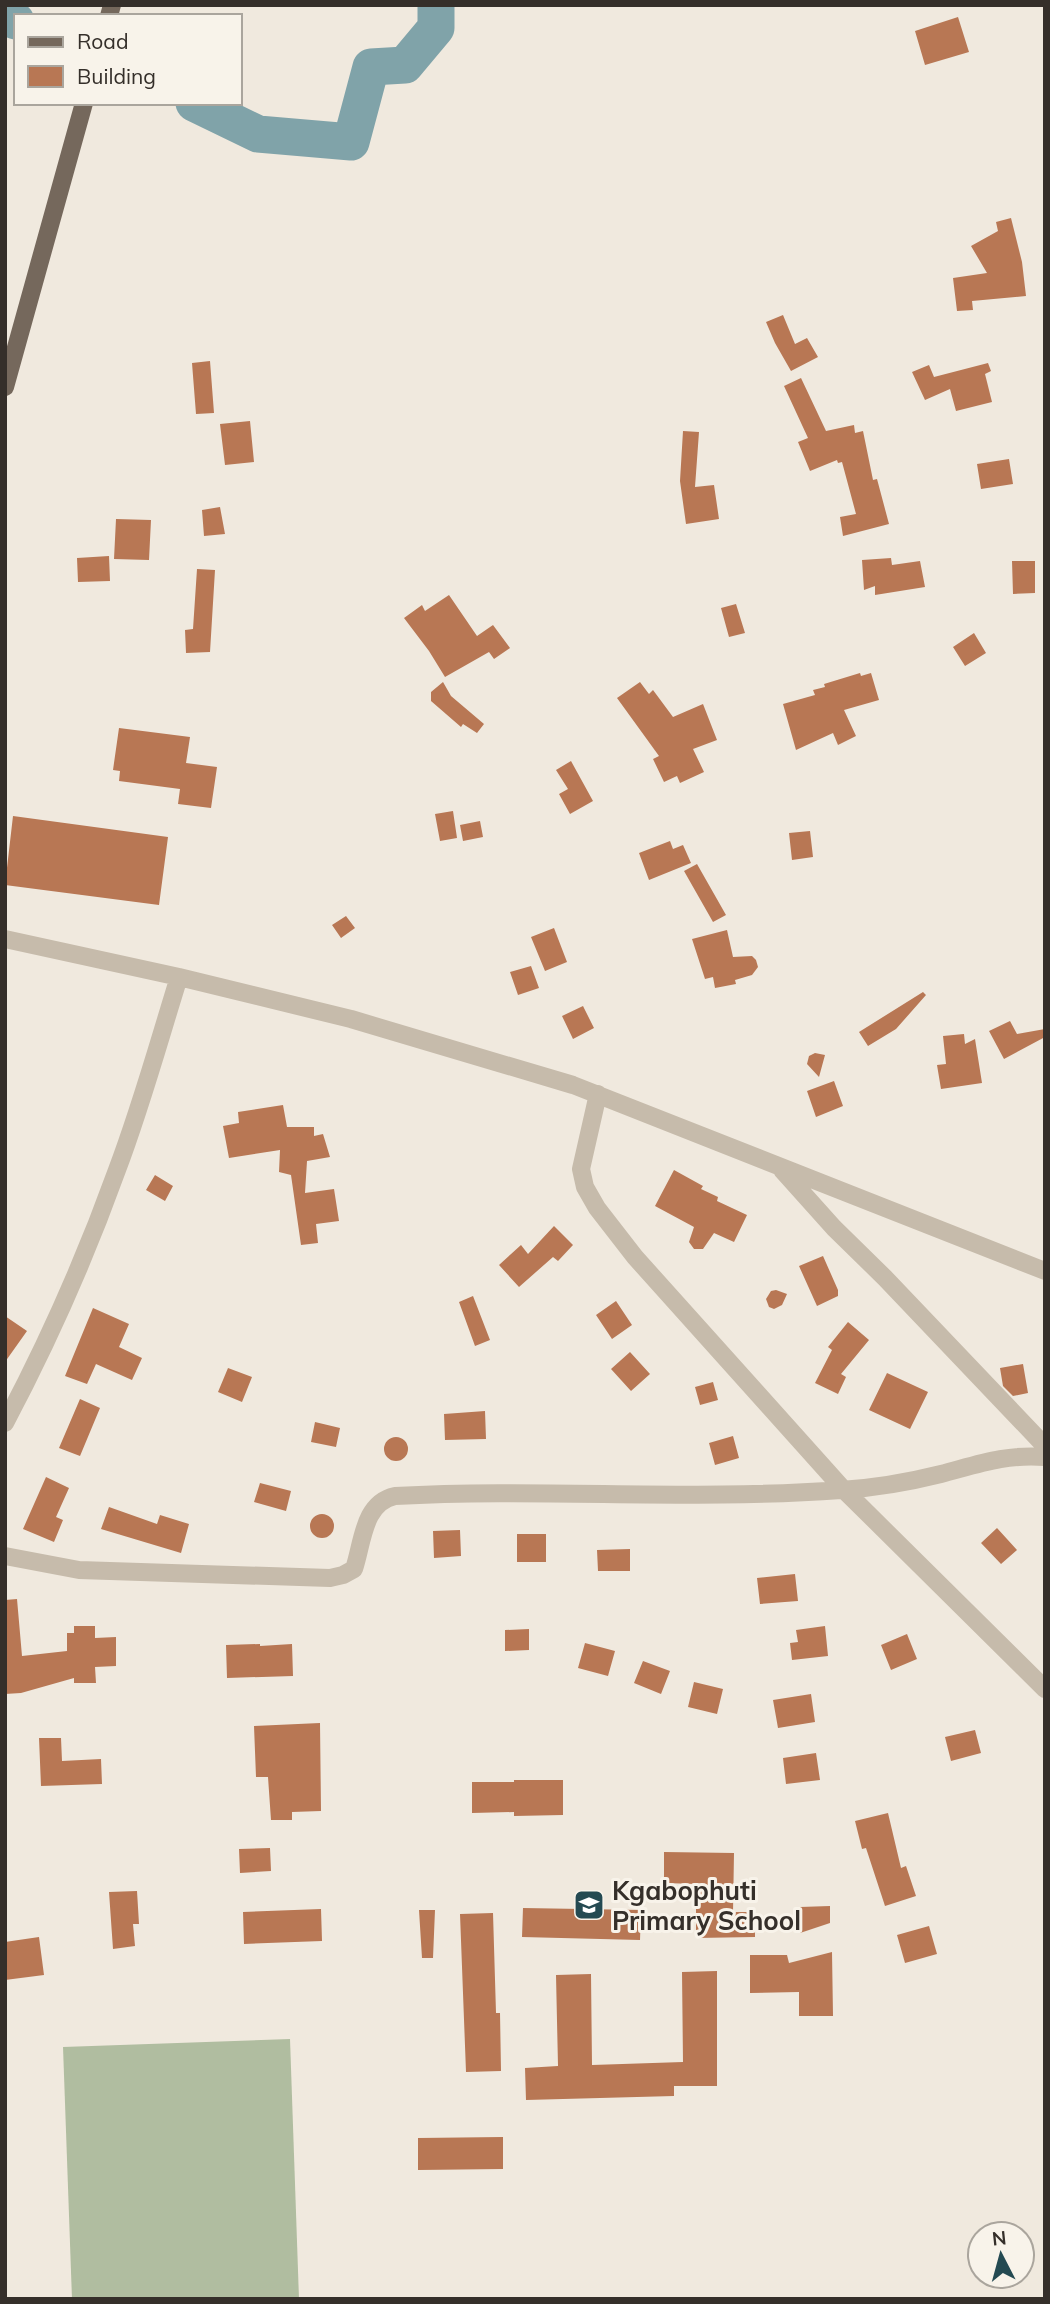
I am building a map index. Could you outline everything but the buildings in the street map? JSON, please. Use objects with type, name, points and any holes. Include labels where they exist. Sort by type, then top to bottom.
[{"type":"main road","points":[[5,387],[83,105]]},
{"type":"street","points":[[5,939],[179,977],[351,1019],[598,1094],[1045,1271]]},
{"type":"street","points":[[5,1423],[62,1306],[118,1170],[179,977]]},
{"type":"street","points":[[598,1094],[580,1168],[590,1197],[635,1257],[844,1490],[1045,1689]]},
{"type":"street","points":[[778,1166],[834,1228],[1045,1446]]},
{"type":"street","points":[[5,1556],[79,1570],[330,1578],[354,1569],[369,1513],[385,1498],[395,1496],[461,1493],[759,1494],[844,1490],[939,1474],[1003,1457],[1045,1457]]},
{"type":"green space","points":[[290,2039],[299,2299],[72,2299],[63,2047]]},
{"type":"waterway","points":[[198,105],[258,134],[351,142],[371,67],[405,65],[436,28],[436,5]]},
{"type":"waterway","points":[[5,17],[14,20]]},
{"type":"place","name":"Kgabophuti Primary School","points":[[589,1905]]}]
